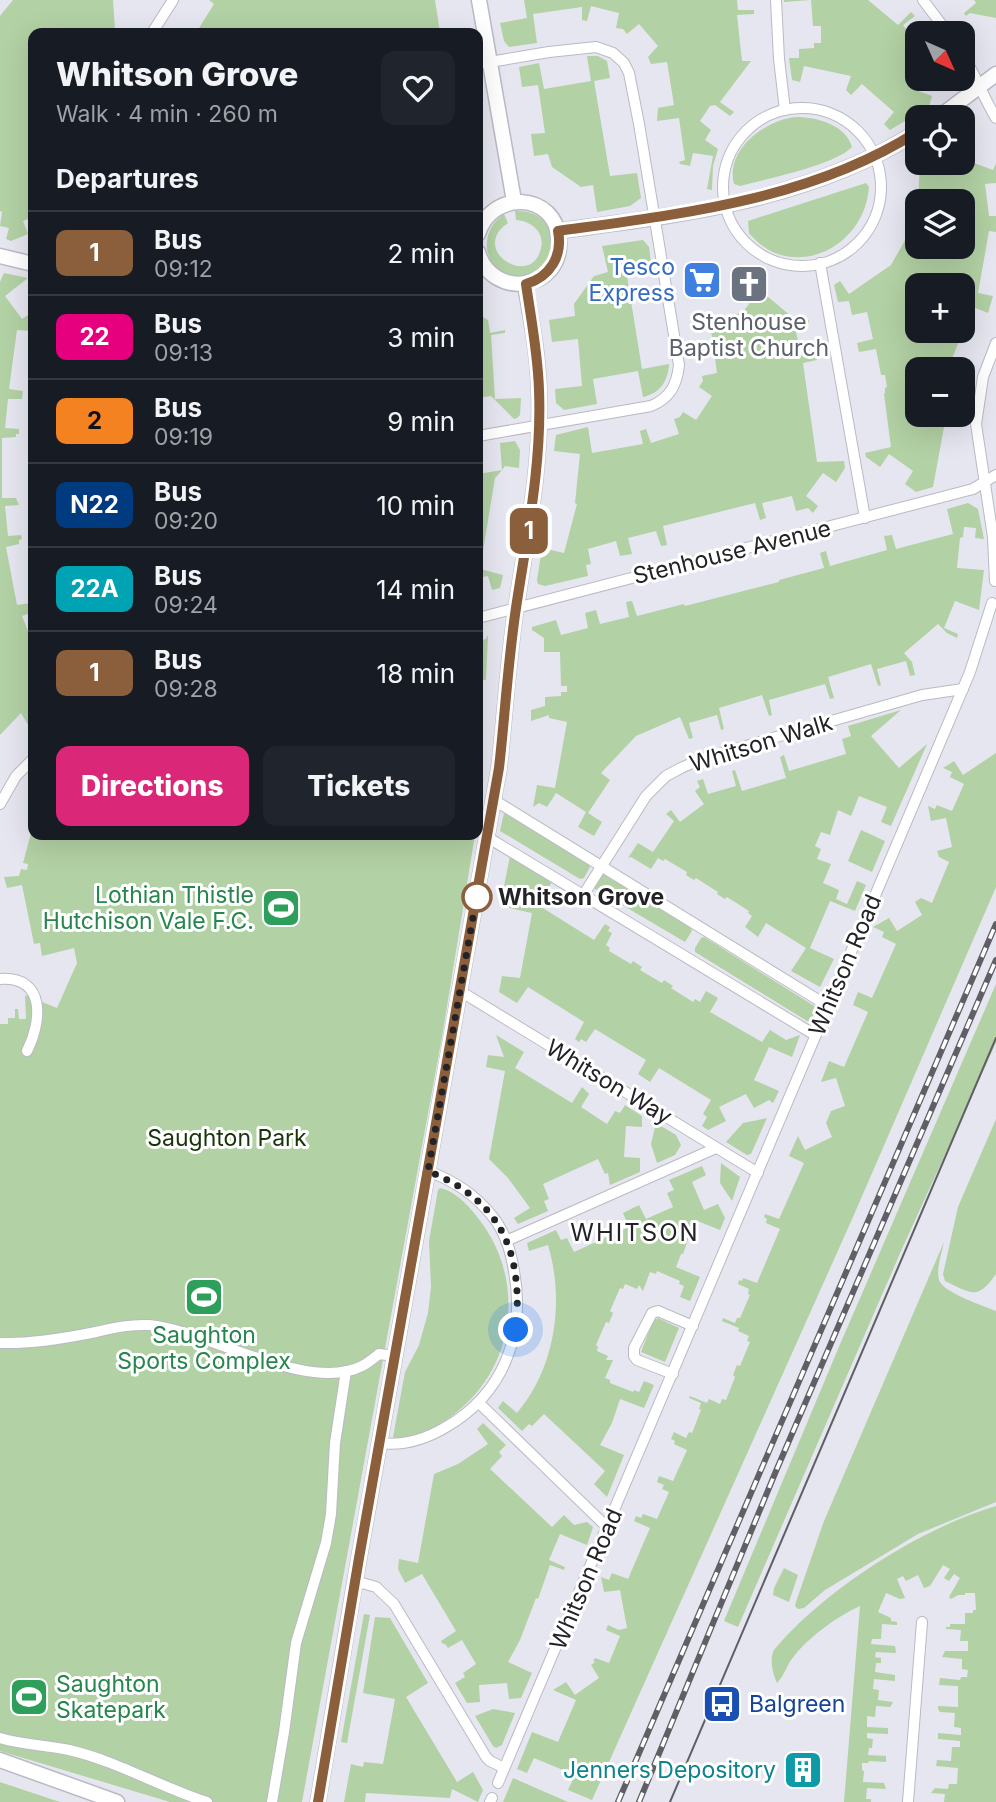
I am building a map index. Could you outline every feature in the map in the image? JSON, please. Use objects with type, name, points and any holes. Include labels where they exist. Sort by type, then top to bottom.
[{"type":"street","points":[[480,0],[482,28]]},
{"type":"street","points":[[776,0],[785,110]]},
{"type":"street","points":[[923,0],[939,21]]},
{"type":"street","points":[[155,28],[168,2]]},
{"type":"street","points":[[483,435],[652,407],[668,396],[674,387],[679,365],[629,73],[618,57],[596,47],[484,63],[514,201]]},
{"type":"street","points":[[955,105],[996,74]]},
{"type":"street","points":[[975,78],[996,118]]},
{"type":"street","points":[[805,108],[834,115],[858,131],[875,156],[881,187],[878,208],[870,227],[849,250],[820,264],[790,265],[772,260],[756,251],[737,231],[725,206],[724,174],[738,141],[757,122],[785,110],[805,108]]},
{"type":"street","points":[[558,231],[725,206],[801,185],[875,156],[905,139]]},
{"type":"street","points":[[483,224],[489,213],[500,205],[514,201],[530,203],[545,211],[558,231],[559,246],[551,268],[540,278],[526,284],[511,284],[498,279],[487,270],[483,262]]},
{"type":"street","points":[[0,256],[28,263]]},
{"type":"street","points":[[820,264],[865,518]]},
{"type":"street","points":[[318,1802],[494,800],[516,607],[532,513],[538,426],[537,354],[526,284]]},
{"type":"street","points":[[995,581],[996,561],[989,489],[978,440],[977,408],[983,377],[996,343]]},
{"type":"street","name":"Stenhouse Avenue","points":[[483,617],[973,489],[989,489],[996,475]]},
{"type":"street","name":"Whitson Road","points":[[498,1783],[963,689],[978,653],[992,603]]},
{"type":"street","name":"Whitson Walk","points":[[601,864],[646,796],[666,776],[681,768],[724,752],[922,695],[963,689]]},
{"type":"street","points":[[0,804],[16,776],[28,763]]},
{"type":"street","points":[[494,800],[828,1006]]},
{"type":"street","points":[[487,837],[816,1035]]},
{"type":"street","points":[[584,894],[601,864]]},
{"type":"street","points":[[0,979],[22,981],[35,995],[38,1009],[27,1051]]},
{"type":"street","name":"Whitson Way","points":[[460,991],[758,1173]]},
{"type":"street","points":[[506,1241],[716,1148]]},
{"type":"street","points":[[379,1443],[400,1444],[426,1437],[455,1422],[479,1403],[506,1364],[516,1330],[516,1281],[506,1241],[494,1218],[472,1195],[449,1179],[428,1171]]},
{"type":"street","points":[[673,1374],[637,1360],[634,1348],[652,1313],[658,1311],[693,1326]]},
{"type":"street","points":[[0,1343],[46,1340],[127,1325],[149,1325],[190,1334],[283,1365],[327,1372],[361,1367],[379,1354],[395,1356]]},
{"type":"street","points":[[272,1802],[285,1732],[296,1643],[326,1543],[335,1443],[346,1371]]},
{"type":"street","points":[[479,1403],[608,1528]]},
{"type":"street","points":[[355,1581],[376,1587],[394,1604],[486,1757],[504,1768]]},
{"type":"street","points":[[908,1802],[922,1622]]},
{"type":"street","points":[[0,1738],[18,1744],[70,1750],[131,1771],[178,1793],[206,1802]]},
{"type":"street","points":[[0,1760],[117,1802]]},
{"type":"green space","points":[[13,0],[113,0],[115,28],[28,28],[28,219],[23,221],[28,234],[11,241],[6,239],[9,228],[0,226],[0,16]]},
{"type":"green space","points":[[209,0],[435,0],[439,28],[199,28],[214,4]]},
{"type":"green space","points":[[524,0],[737,0],[738,10],[754,10],[754,14],[737,15],[742,61],[751,61],[720,102],[734,112],[730,116],[715,105],[710,106],[700,121],[711,130],[705,140],[718,149],[713,166],[712,190],[707,189],[713,156],[693,153],[690,166],[680,164],[679,162],[685,160],[679,118],[657,121],[658,108],[674,105],[667,62],[651,64],[648,57],[658,46],[639,24],[627,34],[623,29],[616,28],[619,13],[591,6],[587,21],[582,20],[582,7],[533,14],[537,43],[509,47],[504,41],[500,23],[527,18]]},
{"type":"green space","points":[[811,0],[868,0],[898,25],[911,12],[915,16],[903,25],[905,91],[918,91],[932,96],[930,105],[905,105],[905,121],[890,130],[884,124],[894,112],[862,84],[851,95],[846,90],[851,76],[804,66],[800,82],[792,80],[789,58],[799,58],[799,49],[814,48],[814,43],[821,43],[821,26],[813,26]]},
{"type":"green space","points":[[974,0],[996,0],[996,18],[970,13],[966,16],[964,13],[976,3]]},
{"type":"green space","points":[[587,56],[598,56],[607,61],[610,78],[594,81],[610,176],[637,173],[641,198],[630,206],[597,212],[593,185],[581,187],[552,167],[548,154],[534,156],[531,134],[545,133],[538,85],[522,87],[519,67],[539,63],[544,89],[591,81]]},
{"type":"green space","points":[[796,117],[830,124],[844,133],[852,147],[831,160],[799,171],[740,186],[734,184],[736,159],[750,138],[772,124]]},
{"type":"green space","points":[[975,163],[993,170],[996,163],[996,183],[985,184],[989,216],[996,216],[996,232],[989,231],[978,293],[993,296],[988,313],[975,308],[975,273],[905,273],[905,343],[958,343],[953,357],[905,357],[905,427],[944,427],[933,487],[916,492],[905,484],[913,471],[889,454],[880,467],[866,457],[865,453],[891,447],[884,394],[887,387],[885,375],[881,375],[876,349],[859,352],[857,343],[873,339],[867,312],[852,315],[849,301],[838,302],[834,285],[840,281],[849,294],[891,265],[905,240],[905,259],[975,259],[975,189],[919,189],[919,175],[975,175]]},
{"type":"green space","points":[[866,183],[869,187],[864,209],[854,227],[840,242],[823,252],[804,257],[785,256],[766,248],[749,233],[748,221]]},
{"type":"green space","points":[[515,211],[532,213],[544,221],[550,232],[552,245],[549,258],[541,269],[530,275],[514,276],[503,272],[495,266],[488,252],[490,231],[493,224],[504,214],[508,223],[498,234],[495,244],[498,254],[516,266],[526,266],[535,260],[542,242],[539,232],[532,225],[516,220]]},
{"type":"green space","points":[[643,240],[649,247],[652,270],[627,276],[642,369],[669,364],[665,381],[654,393],[643,397],[638,371],[593,379],[597,404],[564,410],[556,403],[555,389],[582,386],[578,339],[552,342],[549,320],[575,316],[574,304],[594,276],[608,272],[602,246]]},
{"type":"green space","points":[[4,273],[28,278],[5,296],[22,319],[28,315],[28,331],[17,330],[9,389],[23,391],[22,399],[8,399],[5,428],[19,429],[19,434],[16,434],[16,437],[2,438],[2,498],[16,498],[19,505],[5,506],[8,536],[21,535],[22,539],[19,544],[6,547],[17,605],[28,603],[28,614],[22,616],[28,631],[28,725],[21,713],[0,735],[0,282]]},
{"type":"green space","points":[[760,290],[798,322],[809,320],[809,324],[795,327],[801,356],[816,353],[817,360],[803,363],[817,462],[844,461],[845,468],[836,482],[823,473],[806,496],[818,506],[813,513],[808,508],[796,511],[792,496],[762,503],[766,518],[760,520],[755,503],[663,526],[667,545],[661,546],[656,531],[628,538],[632,554],[620,556],[616,541],[588,549],[591,564],[586,565],[588,576],[545,586],[538,584],[542,548],[564,553],[577,504],[580,454],[554,451],[556,435],[588,427],[592,453],[643,444],[640,431],[646,429],[651,443],[679,434],[674,419],[680,417],[683,412],[696,420],[712,396],[699,387],[703,381],[702,376],[717,373],[711,330],[695,331],[694,321],[742,313]]},
{"type":"green space","points":[[483,317],[488,320],[490,333],[505,330],[505,333],[491,335],[495,399],[521,398],[520,415],[514,419],[491,396],[483,397]]},
{"type":"green space","points":[[515,441],[520,450],[519,468],[505,466],[502,470],[500,443]]},
{"type":"green space","points":[[502,470],[495,478],[483,551],[483,473]]},
{"type":"green space","points":[[968,503],[978,509],[984,539],[975,538],[976,528],[964,527],[957,568],[984,570],[979,610],[955,601],[944,628],[958,634],[957,638],[938,624],[904,653],[912,662],[915,675],[910,676],[906,661],[877,669],[881,685],[878,686],[871,664],[828,677],[834,698],[830,699],[825,684],[769,700],[772,715],[769,716],[762,695],[719,708],[724,729],[721,730],[717,715],[689,723],[693,738],[689,739],[680,717],[636,736],[601,773],[610,780],[588,813],[602,822],[594,836],[578,827],[586,812],[556,793],[547,807],[539,803],[533,807],[537,785],[555,788],[567,722],[549,718],[549,715],[531,721],[531,710],[545,706],[545,697],[561,696],[561,692],[567,692],[567,686],[561,686],[560,652],[544,652],[544,638],[532,630],[532,627],[556,620],[561,635],[588,628],[585,613],[596,610],[600,624],[629,617],[626,602],[632,601],[637,616],[779,582],[824,568],[820,553],[826,551],[830,566],[887,550],[884,536],[892,535],[896,549],[953,534],[947,509]]},
{"type":"green space","points":[[483,570],[503,575],[500,588],[492,590],[488,576],[483,577]]},
{"type":"green space","points":[[488,635],[486,680],[483,680],[483,640]]},
{"type":"green space","points":[[901,710],[871,736],[899,768],[927,744],[891,826],[881,822],[887,807],[859,796],[851,816],[838,810],[830,835],[821,832],[815,846],[821,849],[817,859],[831,864],[823,883],[839,890],[836,899],[847,904],[857,881],[866,885],[855,911],[830,901],[810,948],[834,959],[820,987],[791,971],[806,948],[766,923],[758,937],[745,927],[752,916],[749,911],[727,897],[725,899],[696,878],[694,880],[686,875],[687,872],[665,859],[663,861],[658,858],[651,869],[631,857],[628,858],[638,843],[653,852],[674,821],[666,814],[671,810],[680,822],[704,804],[695,791],[700,787],[697,781],[703,779],[708,794],[736,786],[732,771],[735,770],[742,791],[786,778],[780,757],[784,755],[789,771],[846,754],[842,739],[851,736],[848,726]]},
{"type":"green space","points":[[996,753],[996,887],[853,1217],[592,1800],[568,1790],[575,1775],[534,1758],[527,1773],[517,1769],[532,1732],[558,1742],[576,1700],[553,1690],[566,1682],[575,1695],[599,1678],[591,1665],[595,1662],[593,1661],[595,1658],[609,1663],[620,1636],[606,1630],[608,1625],[619,1630],[627,1628],[620,1590],[604,1592],[601,1577],[609,1580],[612,1573],[628,1579],[650,1528],[634,1521],[636,1516],[641,1518],[643,1514],[657,1519],[669,1492],[662,1489],[664,1485],[657,1482],[659,1476],[673,1481],[687,1450],[674,1444],[675,1441],[671,1439],[674,1432],[686,1438],[689,1432],[692,1433],[701,1410],[701,1403],[689,1398],[690,1396],[707,1403],[709,1399],[720,1404],[722,1399],[726,1400],[737,1365],[740,1366],[750,1342],[747,1341],[749,1336],[738,1331],[739,1328],[722,1321],[723,1318],[735,1323],[737,1318],[740,1318],[750,1295],[749,1289],[738,1284],[739,1280],[742,1281],[743,1278],[757,1283],[780,1229],[766,1223],[767,1219],[764,1217],[765,1214],[779,1219],[804,1163],[789,1156],[798,1136],[805,1150],[832,1137],[826,1123],[831,1111],[845,1106],[836,1078],[821,1082],[829,1061],[844,1067],[868,1012],[853,1005],[858,992],[872,998],[896,944],[882,937],[884,932],[873,927],[889,918],[897,931],[922,915],[915,902],[921,898],[932,903],[949,862],[939,857],[937,851],[952,847],[946,818],[931,821],[928,806],[935,809],[937,805],[952,811],[964,784],[950,777],[952,772],[943,768],[954,761],[963,775]]},
{"type":"green space","points":[[504,813],[588,864],[590,867],[584,878],[580,879],[500,831]]},
{"type":"green space","points":[[861,830],[885,841],[872,872],[848,861]]},
{"type":"green space","name":"Saughton Park","points":[[29,840],[474,840],[442,1037],[302,1802],[170,1802],[0,1751],[0,1024],[8,1024],[8,1018],[15,1018],[15,1009],[18,1009],[19,1019],[26,1019],[25,995],[57,1008],[77,963],[74,948],[42,956],[40,943],[34,944],[22,885],[7,888],[4,877],[19,876],[21,869],[27,870],[28,864],[23,863]]},
{"type":"green space","points":[[510,856],[552,882],[538,905],[594,940],[605,924],[610,927],[608,931],[612,933],[606,945],[610,948],[609,951],[631,964],[633,961],[642,967],[640,970],[662,983],[664,980],[673,986],[671,988],[693,1002],[695,999],[700,1002],[706,991],[718,998],[710,1012],[762,1042],[770,1030],[786,1040],[800,1035],[792,1057],[769,1047],[754,1080],[779,1091],[773,1103],[769,1100],[754,1108],[746,1094],[719,1107],[726,1121],[708,1130],[702,1126],[707,1117],[703,1114],[711,1100],[659,1068],[650,1082],[638,1074],[646,1060],[595,1029],[586,1042],[581,1039],[579,1042],[575,1039],[584,1022],[528,987],[517,1003],[499,992],[502,976],[520,978],[532,913],[500,906]]},
{"type":"green space","points":[[603,874],[691,928],[692,931],[685,942],[595,889],[594,886]]},
{"type":"green space","points":[[704,937],[816,1007],[811,1021],[695,952]]},
{"type":"green space","points":[[996,984],[996,1043],[901,1251],[738,1627],[724,1621]]},
{"type":"green space","points":[[496,1035],[524,1052],[515,1068],[572,1103],[582,1087],[589,1094],[581,1107],[607,1124],[615,1111],[620,1113],[625,1105],[642,1116],[642,1127],[626,1126],[624,1157],[640,1158],[640,1172],[610,1185],[608,1173],[605,1174],[598,1159],[543,1184],[549,1199],[544,1201],[548,1211],[518,1224],[514,1218],[530,1208],[508,1178],[489,1159],[505,1071],[486,1067],[488,1055],[504,1057]]},
{"type":"green space","points":[[767,1118],[751,1154],[747,1155],[726,1142],[743,1123]]},
{"type":"green space","points":[[996,1119],[996,1274],[984,1288],[974,1292],[945,1281],[943,1274],[958,1207]]},
{"type":"green space","points":[[656,1123],[676,1135],[681,1145],[675,1155],[657,1163],[651,1144]]},
{"type":"green space","points":[[721,1163],[740,1177],[732,1201],[720,1183]]},
{"type":"green space","points":[[702,1166],[706,1175],[692,1182],[704,1210],[718,1204],[725,1218],[720,1230],[695,1220],[676,1267],[700,1277],[690,1301],[680,1297],[684,1286],[679,1284],[680,1281],[657,1271],[656,1274],[650,1272],[643,1291],[639,1285],[637,1289],[625,1284],[623,1289],[620,1288],[610,1311],[613,1313],[609,1323],[606,1322],[596,1345],[597,1351],[608,1356],[606,1360],[613,1360],[605,1378],[610,1380],[610,1383],[633,1392],[639,1392],[644,1381],[654,1385],[644,1408],[620,1399],[612,1423],[600,1445],[624,1455],[607,1497],[594,1484],[605,1471],[544,1414],[532,1426],[529,1424],[522,1431],[498,1408],[503,1401],[517,1413],[540,1376],[553,1334],[556,1289],[548,1245],[529,1251],[527,1243],[556,1230],[561,1240],[567,1238],[574,1252],[629,1227],[623,1213],[639,1205],[646,1219],[673,1207],[667,1193],[674,1190],[669,1180]]},
{"type":"green space","points":[[440,1188],[451,1192],[466,1204],[493,1241],[503,1266],[508,1292],[508,1319],[503,1344],[493,1369],[478,1391],[444,1421],[421,1433],[395,1439],[393,1437],[405,1372],[419,1345],[428,1313],[431,1287],[429,1241]]},
{"type":"green space","points":[[944,1242],[938,1271],[942,1285],[964,1298],[996,1311],[996,1502],[918,1534],[825,1590],[804,1608],[798,1609],[796,1602],[824,1521]]},
{"type":"green space","points":[[658,1318],[679,1328],[665,1362],[641,1352],[653,1321]]},
{"type":"green space","points":[[483,1423],[506,1445],[499,1452],[502,1456],[490,1469],[552,1527],[564,1515],[574,1525],[587,1522],[593,1527],[587,1545],[560,1534],[549,1560],[565,1567],[564,1570],[550,1565],[538,1599],[536,1598],[520,1640],[508,1662],[532,1673],[521,1698],[509,1699],[507,1683],[479,1685],[480,1702],[467,1703],[455,1683],[465,1677],[463,1673],[476,1664],[462,1640],[448,1648],[441,1641],[456,1631],[422,1574],[405,1583],[398,1569],[399,1559],[418,1563],[434,1474],[458,1464],[488,1444],[477,1429]]},
{"type":"green space","points":[[996,1506],[996,1802],[944,1802],[945,1794],[931,1793],[935,1788],[948,1789],[949,1784],[957,1784],[958,1768],[936,1766],[937,1760],[951,1761],[952,1747],[960,1747],[960,1741],[938,1739],[938,1733],[961,1735],[961,1728],[954,1727],[955,1713],[940,1712],[938,1709],[938,1706],[958,1707],[958,1686],[939,1685],[940,1678],[960,1680],[961,1677],[967,1677],[968,1670],[962,1669],[962,1659],[942,1657],[945,1651],[968,1651],[968,1641],[960,1641],[961,1630],[946,1627],[950,1627],[950,1624],[965,1624],[965,1613],[973,1613],[973,1610],[976,1610],[975,1593],[965,1593],[951,1599],[949,1597],[960,1578],[954,1574],[949,1581],[944,1578],[950,1569],[943,1565],[930,1586],[924,1588],[918,1575],[906,1581],[903,1576],[897,1579],[905,1598],[900,1599],[886,1593],[878,1612],[897,1622],[897,1625],[882,1624],[881,1639],[872,1639],[871,1644],[895,1646],[896,1653],[876,1652],[875,1657],[881,1658],[881,1663],[876,1663],[875,1672],[895,1675],[895,1681],[874,1679],[873,1689],[879,1690],[878,1700],[893,1702],[890,1707],[876,1706],[875,1717],[867,1716],[867,1727],[888,1728],[888,1734],[867,1733],[867,1738],[873,1739],[868,1755],[886,1756],[886,1762],[862,1763],[862,1770],[863,1782],[884,1783],[886,1789],[867,1788],[866,1799],[871,1799],[871,1802],[844,1802],[860,1606],[832,1622],[805,1644],[777,1683],[772,1662],[774,1650],[819,1605],[876,1564],[937,1529]]},
{"type":"green space","points":[[784,1568],[798,1575],[789,1602],[773,1595]]},
{"type":"green space","points":[[364,1614],[370,1615],[347,1743],[341,1742]]},
{"type":"green space","points":[[375,1617],[390,1618],[428,1683],[406,1697],[457,1782],[473,1772],[483,1790],[478,1802],[452,1789],[450,1798],[366,1793],[365,1802],[344,1802],[351,1764],[363,1767],[364,1762],[383,1764],[395,1699],[363,1693]]},
{"type":"green space","points":[[493,1709],[515,1713],[502,1745],[496,1748],[475,1716]]},
{"type":"green space","points":[[513,1778],[568,1802],[503,1802]]},
{"type":"green space","points":[[0,1782],[60,1802],[0,1802]]},
{"type":"tram line","points":[[670,1802],[996,1038]]},
{"type":"railway","points":[[618,1802],[996,924]]},
{"type":"railway","points":[[639,1802],[776,1471],[996,960]]},
{"type":"bus line","name":"1","points":[[318,1802],[499,768],[516,607],[532,513],[537,463],[537,354],[526,284],[540,278],[551,268],[558,254],[558,231],[725,206],[765,196],[861,162],[905,140]]},
{"type":"place","name":"Tesco Express","points":[[702,280]]},
{"type":"place","name":"Stenhouse Baptist Church","points":[[749,284]]},
{"type":"place","name":"Whitson Grove","points":[[477,897]]},
{"type":"place","name":"Lothian Thistle Hutchison Vale F.C.","points":[[281,908]]},
{"type":"place","name":"Saughton Sports Complex","points":[[204,1297]]},
{"type":"place","name":"Saughton Skatepark","points":[[29,1697]]},
{"type":"place","name":"Balgreen","points":[[722,1704]]},
{"type":"place","name":"Jenners Depository","points":[[803,1770]]},
{"type":"district","name":"WHITSON","points":[[635,1233]]},
{"type":"route","points":[[477,897],[478,889],[428,1171],[457,1183],[472,1195],[494,1218],[502,1231],[516,1281],[516,1330]]}]
